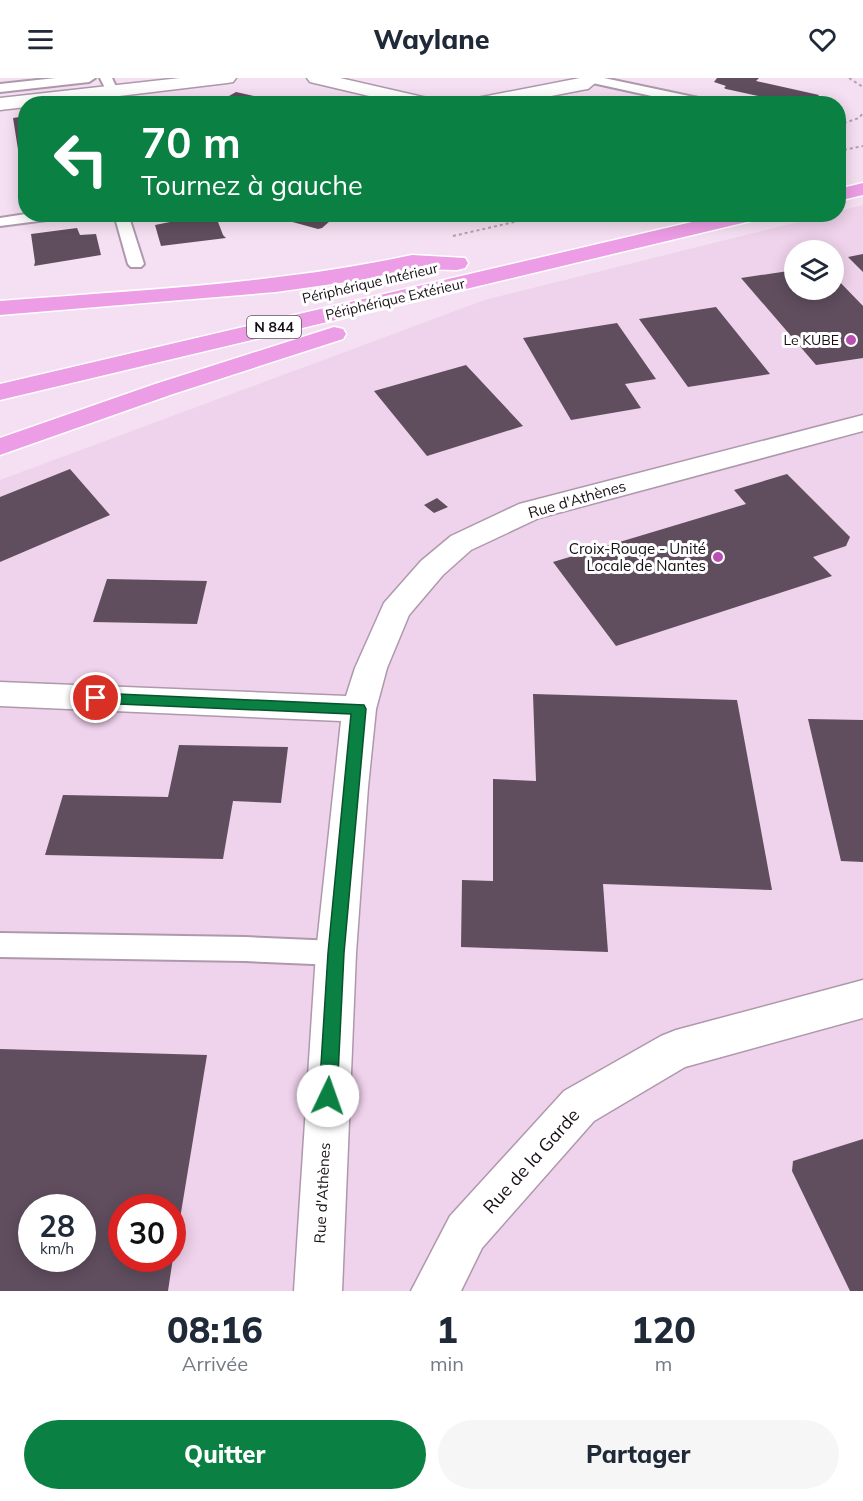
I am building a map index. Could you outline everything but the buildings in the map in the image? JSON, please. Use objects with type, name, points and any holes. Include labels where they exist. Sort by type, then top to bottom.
[{"type":"highway","points":[[846,174],[863,170]]},
{"type":"highway","points":[[846,193],[863,189]]},
{"type":"highway","name":"Périphérique Intérieur","points":[[0,369],[635,222]]},
{"type":"highway","name":"Périphérique Extérieur","points":[[0,392],[721,222]]},
{"type":"highway","points":[[0,308],[276,285],[361,273],[412,262],[458,263]]},
{"type":"highway","points":[[0,447],[270,354],[424,307],[520,281],[549,263]]},
{"type":"street","points":[[46,96],[110,85],[227,78]]},
{"type":"street","points":[[316,78],[392,96]]},
{"type":"street","points":[[523,96],[574,87],[592,78]]},
{"type":"street","points":[[0,104],[18,101]]},
{"type":"street","name":"Rue d'Athènes","points":[[318,1291],[336,953],[359,709],[371,668],[395,611],[432,568],[461,543],[529,512],[863,423]]},
{"type":"street","points":[[0,694],[359,709]]},
{"type":"street","name":"Rue de la Garde","points":[[435,1291],[466,1232],[579,1106],[676,1050],[863,999]]},
{"type":"lane","points":[[0,88],[89,78]]},
{"type":"lane","points":[[592,78],[669,96]]},
{"type":"lane","points":[[646,96],[664,78]]},
{"type":"lane","points":[[0,222],[18,220]]},
{"type":"lane","points":[[123,222],[136,264]]},
{"type":"lane","points":[[0,945],[245,949],[336,953]]},
{"type":"path","points":[[849,78],[863,87]]},
{"type":"path","points":[[846,122],[859,118],[863,113]]},
{"type":"path","points":[[846,149],[863,146]]},
{"type":"shaded area","points":[[863,205],[863,1291],[0,1291],[0,480],[485,300],[798,222],[846,222],[846,209]]},
{"type":"place","name":"Le KUBE","points":[[851,340]]},
{"type":"place","name":"Croix-Rouge - Unité Locale de Nantes","points":[[718,557]]},
{"type":"route","points":[[96,698],[359,709],[336,953],[328,1096]]}]
